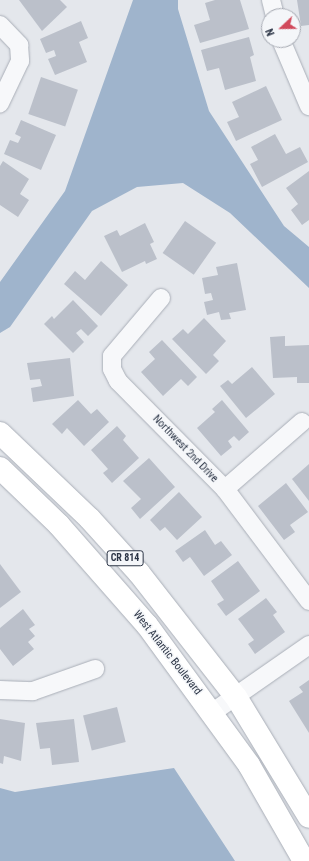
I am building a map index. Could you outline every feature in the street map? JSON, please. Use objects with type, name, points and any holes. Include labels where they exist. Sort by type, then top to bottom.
[{"type":"main road","name":"CR 814","points":[[0,432],[90,519],[139,573],[236,697],[309,817]]},
{"type":"main road","name":"West Atlantic Boulevard","points":[[0,468],[106,576],[213,712],[249,765],[304,861]]},
{"type":"street","points":[[0,25],[19,45],[20,61],[0,103]]},
{"type":"street","points":[[286,48],[302,73],[309,106]]},
{"type":"street","name":"Northwest 2nd Drive","points":[[161,298],[112,356],[112,369],[118,381],[225,489],[309,601]]},
{"type":"street","points":[[225,489],[302,422]]},
{"type":"street","points":[[213,712],[309,645]]},
{"type":"street","points":[[0,690],[33,691],[95,669]]},
{"type":"water","points":[[133,0],[178,0],[178,9],[209,111],[284,226],[309,247],[309,288],[230,213],[183,183],[137,187],[92,211],[10,327],[0,333],[0,282],[65,191]]},
{"type":"water","points":[[174,768],[235,861],[0,861],[0,788],[15,792]]},
{"type":"building","points":[[19,0],[60,0],[67,7],[42,31]]},
{"type":"building","points":[[215,0],[240,0],[249,29],[200,43],[194,25],[210,20],[205,3]]},
{"type":"building","points":[[297,0],[309,0],[309,25],[301,26],[301,8],[298,8]]},
{"type":"building","points":[[81,21],[88,38],[79,42],[87,62],[55,75],[48,59],[56,56],[54,50],[46,53],[40,39]]},
{"type":"building","points":[[249,37],[254,55],[250,57],[256,81],[225,90],[219,68],[207,71],[201,50]]},
{"type":"building","points":[[41,77],[78,90],[65,127],[28,114]]},
{"type":"building","points":[[266,86],[282,120],[236,141],[227,122],[239,117],[232,102]]},
{"type":"building","points":[[21,120],[56,135],[41,170],[4,154],[10,140],[18,143],[21,137],[15,134]]},
{"type":"building","points":[[275,134],[286,154],[300,147],[308,162],[262,187],[250,164],[258,160],[251,147]]},
{"type":"building","points":[[3,161],[29,179],[20,194],[29,200],[18,217],[0,205],[0,166]]},
{"type":"building","points":[[309,171],[309,220],[302,225],[291,210],[298,204],[286,188]]},
{"type":"building","points":[[185,221],[216,243],[194,275],[163,253]]},
{"type":"building","points":[[145,223],[154,242],[150,244],[157,259],[146,264],[145,261],[122,272],[104,236],[117,230],[120,236]]},
{"type":"building","points":[[101,261],[128,285],[101,316],[64,284],[75,271],[85,280]]},
{"type":"building","points":[[237,263],[246,310],[229,313],[231,319],[221,320],[219,312],[207,315],[204,302],[213,300],[211,293],[205,294],[202,278],[218,275],[216,267]]},
{"type":"building","points":[[73,300],[98,326],[88,336],[81,329],[76,333],[84,342],[73,353],[44,324],[52,316],[54,319]]},
{"type":"building","points":[[204,318],[226,341],[213,355],[219,361],[206,374],[172,339],[183,329],[188,334]]},
{"type":"building","points":[[285,336],[285,346],[309,345],[309,383],[297,383],[297,377],[273,378],[270,337]]},
{"type":"building","points":[[162,340],[197,377],[188,386],[181,379],[163,396],[141,372],[155,359],[149,352]]},
{"type":"building","points":[[70,358],[74,396],[33,402],[31,388],[42,386],[40,379],[30,380],[27,363]]},
{"type":"building","points":[[252,367],[275,394],[246,418],[220,386],[228,380],[232,384]]},
{"type":"building","points":[[78,400],[91,414],[97,409],[109,422],[84,446],[67,428],[62,434],[52,424]]},
{"type":"building","points":[[222,400],[249,432],[239,441],[234,436],[228,441],[232,447],[221,456],[197,428],[215,412],[212,409]]},
{"type":"building","points":[[117,426],[126,436],[123,440],[139,458],[112,483],[103,473],[108,469],[91,450]]},
{"type":"building","points":[[149,458],[175,487],[140,519],[131,508],[141,499],[123,481]]},
{"type":"building","points":[[309,464],[309,501],[292,479]]},
{"type":"building","points":[[286,483],[308,512],[290,525],[295,532],[284,540],[258,506]]},
{"type":"building","points":[[179,492],[202,517],[177,540],[165,527],[160,531],[150,520]]},
{"type":"building","points":[[205,530],[215,545],[221,541],[232,555],[204,576],[190,557],[183,562],[175,551]]},
{"type":"building","points":[[238,561],[260,591],[226,616],[217,604],[224,600],[211,581]]},
{"type":"building","points":[[0,564],[21,592],[0,608]]},
{"type":"building","points":[[266,598],[277,612],[273,615],[285,632],[255,654],[248,644],[254,640],[238,619]]},
{"type":"building","points":[[23,609],[35,625],[29,629],[35,636],[28,642],[34,649],[13,666],[0,649],[0,628]]},
{"type":"building","points":[[309,680],[309,733],[289,701],[303,692],[299,687]]},
{"type":"building","points":[[117,707],[126,742],[92,750],[83,715]]},
{"type":"building","points":[[0,719],[25,723],[21,761],[4,756],[3,764],[0,763]]},
{"type":"building","points":[[74,719],[79,762],[52,765],[50,748],[40,749],[36,723]]}]
